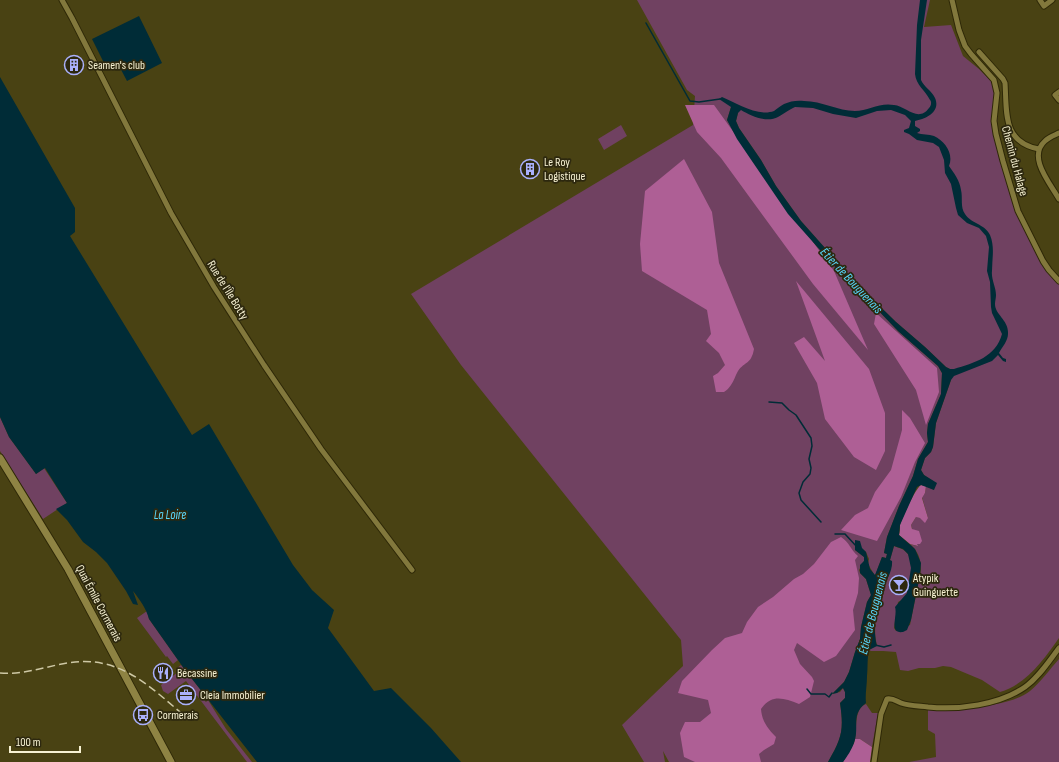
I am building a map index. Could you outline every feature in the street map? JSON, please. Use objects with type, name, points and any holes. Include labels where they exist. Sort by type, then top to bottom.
[{"type":"main road","name":"Quai Émile Cormerais","points":[[0,458],[68,569],[171,762]]},
{"type":"street","name":"Rue de l'Île Botty","points":[[62,0],[174,218],[214,287],[272,378],[321,449],[412,570]]},
{"type":"street","points":[[952,0],[959,30],[965,46],[994,80],[1002,76]]},
{"type":"street","points":[[1040,0],[1044,6],[1052,0]]},
{"type":"street","points":[[978,52],[1002,76],[1005,83],[1006,118],[1012,134],[1021,143],[1039,149]]},
{"type":"street","name":"Chemin du Halage","points":[[994,80],[997,93],[994,121],[996,134],[1014,199],[1043,261],[1059,281]]},
{"type":"street","points":[[1059,92],[1055,95],[1059,100]]},
{"type":"street","points":[[1059,133],[1046,140],[1039,149],[1038,159],[1040,166],[1059,199]]},
{"type":"street","points":[[874,762],[881,714],[887,699],[891,698],[902,704],[937,708],[994,701],[1008,696],[1025,686],[1040,673],[1059,648]]},
{"type":"shaded area","points":[[637,0],[930,0],[924,27],[951,25],[963,56],[990,80],[996,82],[999,92],[997,124],[1017,202],[1045,260],[1059,277],[1059,638],[1034,670],[1018,683],[1000,692],[982,680],[951,667],[943,666],[935,668],[919,668],[908,671],[900,670],[896,652],[869,650],[877,645],[875,625],[879,604],[892,564],[890,560],[894,546],[907,553],[911,562],[911,578],[906,595],[898,602],[894,628],[896,631],[910,625],[921,570],[918,556],[915,549],[910,544],[917,546],[911,525],[916,517],[928,518],[922,497],[925,493],[926,486],[934,490],[933,481],[924,475],[921,470],[925,458],[931,452],[933,447],[936,423],[951,380],[950,369],[896,322],[857,284],[801,221],[776,186],[761,160],[739,128],[736,121],[738,113],[731,107],[727,120],[788,214],[861,296],[873,305],[898,331],[938,366],[942,373],[941,394],[928,424],[928,442],[918,459],[913,476],[887,537],[884,553],[887,554],[886,558],[882,557],[875,576],[868,564],[869,559],[866,552],[855,543],[855,550],[864,557],[864,561],[859,570],[866,579],[871,595],[867,602],[861,627],[860,639],[849,672],[844,682],[832,694],[840,692],[843,688],[845,698],[840,703],[842,720],[841,734],[828,762],[669,762],[663,751],[665,762],[644,762],[622,725],[683,666],[681,640],[461,365],[411,294],[693,125],[695,96],[687,90]]},
{"type":"shaded area","points":[[685,105],[714,105],[834,271],[868,350],[813,284],[721,158],[697,132]]},
{"type":"shaded area","points":[[621,125],[627,136],[604,150],[598,139]]},
{"type":"shaded area","points":[[684,159],[712,212],[719,263],[754,349],[751,358],[738,371],[729,388],[724,392],[716,392],[713,376],[725,365],[719,353],[706,341],[711,334],[707,310],[642,271],[640,244],[645,191]]},
{"type":"shaded area","points":[[796,281],[869,369],[885,413],[885,451],[876,470],[854,457],[825,419],[817,383],[794,343],[804,337],[825,361]]},
{"type":"shaded area","points":[[876,313],[937,368],[939,392],[926,425],[916,390],[874,324]]},
{"type":"shaded area","points":[[902,410],[910,418],[925,443],[915,462],[901,497],[877,541],[841,530],[855,515],[868,508],[875,492],[891,470],[902,430]]},
{"type":"shaded area","points":[[0,417],[9,437],[36,474],[44,468],[67,503],[43,519],[0,451]]},
{"type":"shaded area","points":[[921,485],[926,486],[925,493],[922,498],[928,518],[925,523],[920,518],[916,517],[911,525],[912,529],[919,531],[922,541],[920,544],[917,544],[918,546],[910,544],[899,535],[903,516],[912,498]]},
{"type":"shaded area","points":[[841,537],[858,556],[855,560],[859,578],[858,593],[853,610],[855,630],[836,656],[824,662],[797,643],[794,650],[800,664],[814,681],[810,697],[799,704],[783,699],[774,699],[765,704],[761,709],[762,717],[770,731],[776,737],[774,744],[759,754],[761,762],[695,762],[684,757],[680,733],[685,722],[700,722],[711,713],[708,700],[678,693],[682,681],[725,638],[742,633],[747,622],[758,607],[773,597],[794,579],[803,574],[814,564],[831,542]]},
{"type":"shaded area","points":[[147,611],[149,619],[178,660],[173,664],[137,618]]},
{"type":"shaded area","points":[[1059,659],[1059,762],[909,762],[936,757],[935,734],[928,730],[928,709],[967,708],[995,704],[1020,697],[1034,688]]},
{"type":"shaded area","points":[[181,665],[204,694],[203,695],[205,698],[203,699],[206,702],[208,700],[226,729],[252,762],[247,762],[186,681],[168,694],[163,691],[161,685],[178,672],[176,669]]},
{"type":"shaded area","points":[[866,704],[872,713],[878,713],[872,747],[860,739],[855,739],[858,714],[862,706]]},
{"type":"shaded area","points":[[855,739],[860,739],[872,747],[870,762],[843,762]]},
{"type":"water","name":"Étier de Bouguenais","points":[[920,0],[927,0],[921,40],[921,80],[934,96],[936,107],[928,117],[915,121],[915,126],[920,129],[917,133],[934,136],[942,141],[948,148],[950,157],[949,166],[959,183],[962,193],[963,211],[970,220],[988,231],[992,240],[992,274],[996,292],[995,304],[997,311],[1008,329],[1007,339],[999,353],[1006,359],[1006,362],[1003,361],[998,355],[992,361],[954,376],[951,380],[936,423],[933,447],[931,452],[925,458],[921,470],[924,475],[937,483],[934,490],[921,485],[917,487],[900,525],[899,535],[915,549],[921,563],[911,620],[907,630],[898,632],[896,630],[894,624],[896,611],[895,607],[907,593],[911,568],[908,554],[903,549],[894,546],[890,560],[892,561],[892,565],[889,576],[881,592],[880,605],[875,618],[877,646],[869,650],[866,703],[858,712],[856,737],[843,762],[828,762],[841,734],[842,720],[840,703],[845,698],[843,688],[837,693],[832,694],[844,682],[849,672],[860,639],[861,627],[867,602],[871,595],[866,579],[860,573],[860,565],[864,561],[864,557],[855,550],[855,540],[860,541],[862,548],[866,552],[870,569],[875,575],[882,557],[886,558],[887,554],[884,553],[887,537],[913,476],[918,459],[928,442],[928,424],[941,394],[942,373],[938,366],[898,331],[873,305],[861,296],[788,214],[737,139],[727,120],[731,107],[719,99],[722,97],[754,111],[761,112],[774,111],[791,101],[811,101],[849,111],[865,110],[889,104],[898,106],[916,114],[921,114],[929,108],[931,101],[917,81],[915,74],[917,25]],"holes":[[[795,107],[813,108],[833,114],[856,118],[877,111],[891,110],[905,115],[911,121],[909,128],[904,130],[904,132],[917,140],[933,143],[939,147],[944,160],[945,173],[951,184],[958,215],[967,223],[979,228],[986,236],[989,247],[987,271],[990,282],[991,307],[992,313],[1002,334],[999,342],[989,354],[969,364],[950,369],[896,322],[857,284],[801,221],[776,186],[736,121],[738,113],[741,110],[764,119],[774,119]]]},
{"type":"water","points":[[139,16],[162,63],[127,81],[117,62],[106,67],[92,39]]},
{"type":"water","name":"La Loire","points":[[0,77],[75,208],[75,232],[70,236],[192,435],[209,424],[293,565],[312,590],[334,610],[328,628],[374,691],[391,688],[431,728],[461,762],[257,762],[185,670],[149,619],[133,591],[138,605],[133,604],[107,563],[83,542],[67,520],[56,509],[67,503],[45,468],[36,474],[9,437],[0,417]]},
{"type":"waterway","points":[[646,23],[690,101],[699,102],[720,99]]},
{"type":"waterway","points":[[769,402],[782,403],[796,415],[811,438],[812,446],[809,459],[811,468],[810,474],[803,482],[799,493],[801,500],[821,522]]},
{"type":"waterway","points":[[835,534],[845,534],[857,547]]},
{"type":"waterway","name":"Étier de Bouguenais","points":[[875,645],[884,647],[891,645]]},
{"type":"waterway","points":[[807,689],[811,694],[825,694],[829,697],[832,693]]},
{"type":"railway","points":[[0,673],[25,672],[67,663],[103,663],[119,668],[147,685],[187,718]]},
{"type":"place","name":"Seamen's club","points":[[74,65]]},
{"type":"place","name":"Le Roy Logistique","points":[[530,169]]},
{"type":"place","name":"Atypik Guinguette","points":[[899,585]]},
{"type":"place","name":"Bécassine","points":[[163,673]]},
{"type":"place","name":"Cleia Immobilier","points":[[186,695]]},
{"type":"place","name":"Cormerais","points":[[143,715]]}]
